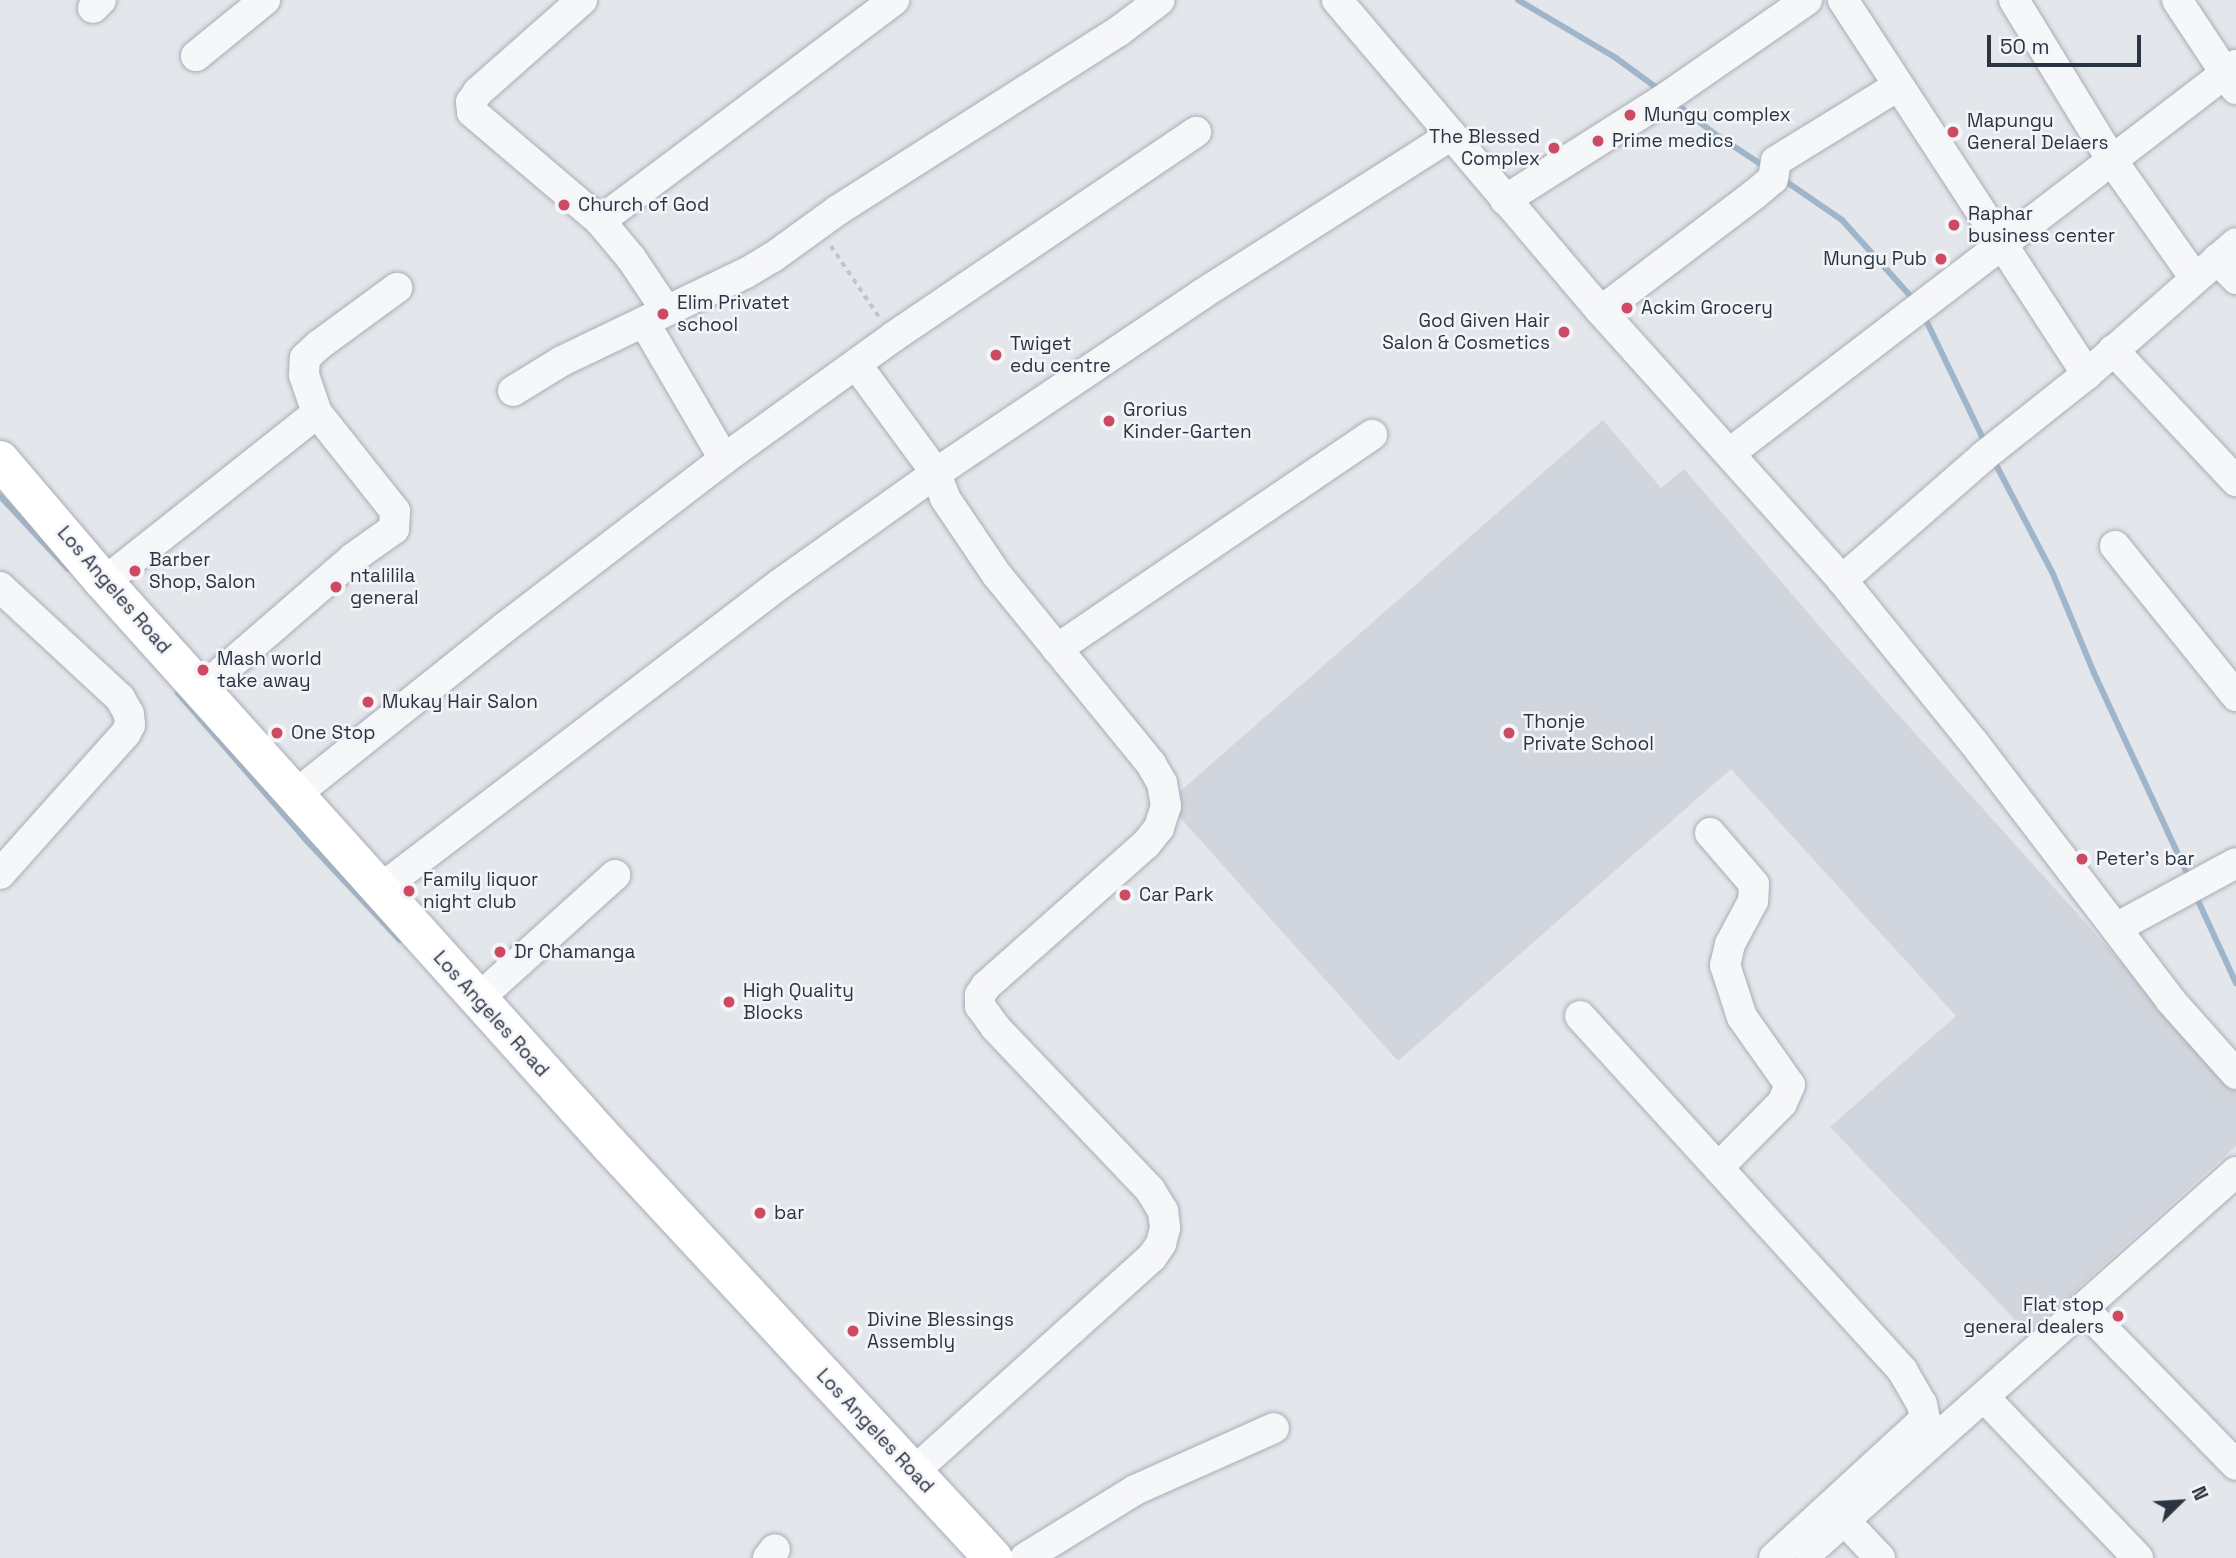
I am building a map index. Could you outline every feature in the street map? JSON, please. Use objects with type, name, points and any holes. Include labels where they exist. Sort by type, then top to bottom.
[{"type":"main road","name":"Los Angeles Road","points":[[0,460],[104,582],[379,890],[993,1558]]},
{"type":"street","points":[[196,56],[265,0]]},
{"type":"street","points":[[582,0],[478,92],[471,102],[472,112],[600,221],[631,258],[655,316],[724,459]]},
{"type":"street","points":[[600,221],[894,0]]},
{"type":"street","points":[[513,391],[562,361],[746,274],[838,210],[1119,31],[1160,0]]},
{"type":"street","points":[[1337,0],[1601,311],[1842,580],[1982,754],[2171,1001],[2236,1074]]},
{"type":"street","points":[[1506,200],[1664,99],[1777,8],[1807,0]]},
{"type":"street","points":[[1843,0],[2087,374]]},
{"type":"street","points":[[2014,0],[2111,159],[2194,278]]},
{"type":"street","points":[[1730,453],[2111,159],[2232,76],[2177,0]]},
{"type":"street","points":[[1601,311],[1773,179],[1776,161],[1898,86]]},
{"type":"street","points":[[296,794],[504,628],[724,459],[893,337],[1196,132]]},
{"type":"street","points":[[379,890],[780,584],[936,473],[1202,294],[1452,135]]},
{"type":"street","points":[[1842,580],[1984,456],[2087,374],[2194,278],[2230,260]]},
{"type":"street","points":[[202,689],[353,558],[394,529],[396,511],[317,413],[304,375],[305,358],[397,288]]},
{"type":"street","points":[[2113,351],[2236,481]]},
{"type":"street","points":[[856,364],[936,473],[945,499],[997,575],[1151,764],[1162,783],[1166,814],[1146,844],[986,986],[980,995],[980,1006],[995,1027],[1150,1190],[1163,1211],[1165,1228],[1161,1244],[1152,1257],[914,1472]]},
{"type":"street","points":[[104,582],[317,413]]},
{"type":"street","points":[[1057,649],[1372,435]]},
{"type":"street","points":[[2116,546],[2236,696]]},
{"type":"street","points":[[0,587],[120,698],[129,713],[130,725],[126,733],[0,874]]},
{"type":"street","points":[[1710,833],[1754,884],[1753,901],[1730,944],[1725,965],[1742,1017],[1790,1085],[1782,1103],[1718,1168]]},
{"type":"street","points":[[2116,928],[2236,863]]},
{"type":"street","points":[[478,999],[615,875]]},
{"type":"street","points":[[1580,1016],[1902,1370],[1916,1389],[1925,1419],[1774,1558]]},
{"type":"street","points":[[1802,1558],[2236,1172]]},
{"type":"street","points":[[2083,1308],[2236,1465]]},
{"type":"street","points":[[1984,1397],[2138,1558]]},
{"type":"street","points":[[1025,1558],[1090,1515],[1135,1490],[1274,1428]]},
{"type":"street","points":[[1845,1521],[1880,1558]]},
{"type":"path","points":[[817,227],[893,337]]},
{"type":"shaded area","points":[[1603,420],[1661,488],[1684,469],[1841,651],[2236,1090],[2236,1146],[2028,1333],[1830,1127],[1956,1016],[1731,769],[1398,1061],[1167,803]]},
{"type":"waterway","points":[[1518,0],[1616,58],[1661,91]]},
{"type":"waterway","points":[[1674,102],[1715,134],[1765,167]]},
{"type":"waterway","points":[[1781,178],[1842,220],[1914,300]]},
{"type":"waterway","points":[[1924,316],[1985,443]]},
{"type":"waterway","points":[[1994,461],[2053,574],[2094,673],[2189,878]]},
{"type":"waterway","points":[[0,496],[68,569]]},
{"type":"waterway","points":[[178,693],[307,841],[400,940]]},
{"type":"waterway","points":[[2195,894],[2236,983]]},
{"type":"place","name":"Mungu complex","points":[[1630,115]]},
{"type":"place","name":"Mapungu General Delaers","points":[[1953,132]]},
{"type":"place","name":"Prime medics","points":[[1598,141]]},
{"type":"place","name":"The Blessed Complex","points":[[1554,148]]},
{"type":"place","name":"Church of God","points":[[564,205]]},
{"type":"place","name":"Raphar business center","points":[[1954,225]]},
{"type":"place","name":"Mungu Pub","points":[[1941,259]]},
{"type":"place","name":"Ackim Grocery","points":[[1627,308]]},
{"type":"place","name":"Elim Privatet school","points":[[663,314]]},
{"type":"place","name":"God Given Hair Salon & Cosmetics","points":[[1564,332]]},
{"type":"place","name":"Twiget edu centre","points":[[996,355]]},
{"type":"place","name":"Grorius Kinder-Garten","points":[[1109,421]]},
{"type":"place","name":"Barber Shop, Salon","points":[[135,571]]},
{"type":"place","name":"ntalilila general","points":[[336,587]]},
{"type":"place","name":"Mash world take away","points":[[203,670]]},
{"type":"place","name":"Mukay Hair Salon","points":[[368,702]]},
{"type":"place","name":"One Stop","points":[[277,733]]},
{"type":"place","name":"Thonje Private School","points":[[1509,733]]},
{"type":"place","name":"Peter's bar","points":[[2082,859]]},
{"type":"place","name":"Family liquor night club","points":[[409,891]]},
{"type":"place","name":"Car Park","points":[[1125,895]]},
{"type":"place","name":"Dr Chamanga","points":[[500,952]]},
{"type":"place","name":"High Quality Blocks","points":[[729,1002]]},
{"type":"place","name":"bar","points":[[760,1213]]},
{"type":"place","name":"Flat stop general dealers","points":[[2118,1316]]},
{"type":"place","name":"Divine Blessings Assembly","points":[[853,1331]]}]
